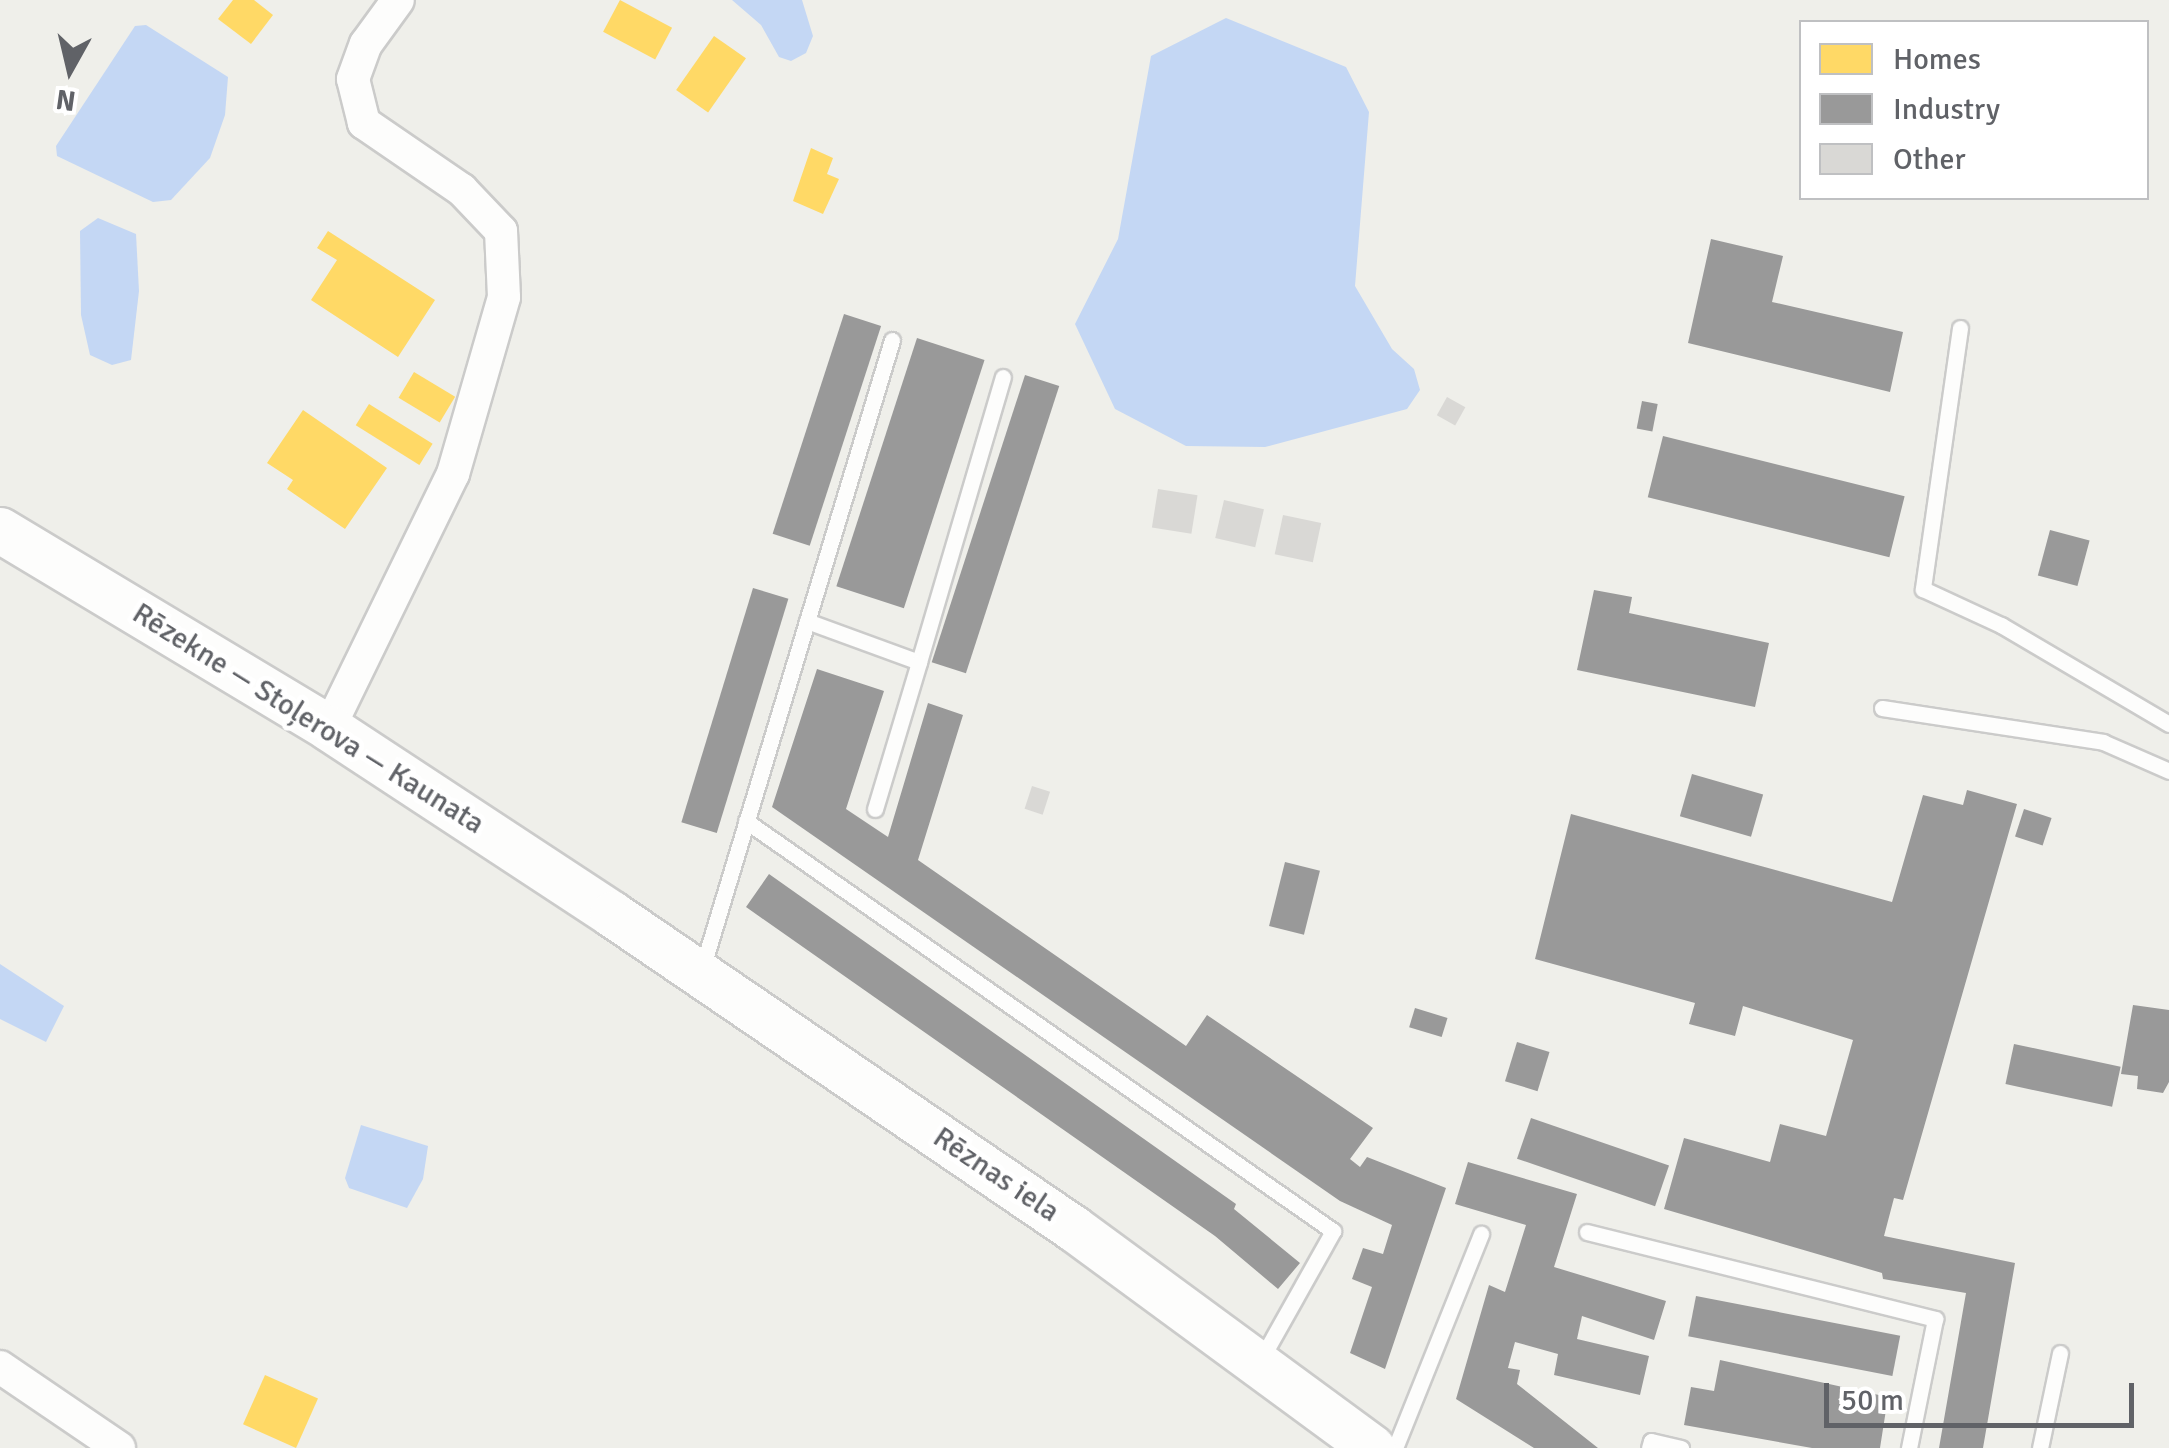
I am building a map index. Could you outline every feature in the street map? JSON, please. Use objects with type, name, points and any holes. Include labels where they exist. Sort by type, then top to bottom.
[{"type":"main road","name":"Rēzekne — Stoļerova — Kaunata","points":[[0,530],[329,728],[612,914]]},
{"type":"main road","name":"Rēznas iela","points":[[612,914],[1258,1364],[1372,1448]]},
{"type":"street","points":[[329,728],[452,474],[504,297],[501,231],[462,190],[364,123],[352,79],[366,44],[398,0]]},
{"type":"street","points":[[0,1367],[119,1448]]},
{"type":"lane","points":[[1960,328],[1923,590],[2002,625],[2169,724]]},
{"type":"lane","points":[[700,973],[892,340]]},
{"type":"lane","points":[[874,809],[1003,377]]},
{"type":"lane","points":[[807,621],[918,662]]},
{"type":"lane","points":[[1882,708],[2103,742],[2169,771]]},
{"type":"lane","points":[[746,821],[1333,1232],[1258,1364]]},
{"type":"lane","points":[[1587,1232],[1935,1319],[1910,1448]]},
{"type":"lane","points":[[1395,1448],[1481,1234]]},
{"type":"lane","points":[[2040,1448],[2060,1353]]},
{"type":"lane","points":[[1649,1448],[1651,1442],[1682,1448]]},
{"type":"water","points":[[732,0],[802,0],[813,36],[806,53],[791,61],[779,57],[761,25]]},
{"type":"water","points":[[1226,18],[1346,67],[1369,112],[1355,286],[1392,349],[1414,369],[1420,390],[1407,409],[1265,447],[1186,446],[1115,409],[1075,324],[1118,239],[1151,56]]},
{"type":"water","points":[[146,25],[228,77],[225,115],[210,158],[171,200],[153,202],[57,156],[56,146],[135,26]]},
{"type":"water","points":[[98,218],[136,234],[139,291],[131,360],[112,365],[90,355],[81,315],[80,231]]},
{"type":"water","points":[[0,964],[64,1006],[46,1042],[0,1019]]},
{"type":"water","points":[[361,1125],[428,1146],[423,1179],[407,1208],[349,1188],[345,1178]]},
{"type":"building: Homes","points":[[233,0],[254,0],[273,15],[251,44],[218,19]]},
{"type":"building: Homes","points":[[620,0],[672,28],[655,59],[603,32]]},
{"type":"building: Homes","points":[[714,36],[746,58],[708,112],[676,90]]},
{"type":"building: Homes","points":[[811,148],[833,158],[827,174],[839,179],[823,214],[793,201]]},
{"type":"building: Homes","points":[[328,231],[435,300],[398,357],[311,300],[337,260],[317,248]]},
{"type":"building: Homes","points":[[414,372],[455,397],[440,422],[399,398]]},
{"type":"building: Homes","points":[[369,404],[433,444],[419,465],[356,425]]},
{"type":"building: Homes","points":[[303,410],[387,468],[345,529],[287,489],[293,480],[267,463]]},
{"type":"building: Homes","points":[[265,1375],[318,1399],[296,1448],[243,1424]]},
{"type":"building: Industry","points":[[1711,239],[1783,256],[1772,302],[1903,332],[1890,392],[1688,343]]},
{"type":"building: Industry","points":[[844,314],[881,326],[810,546],[773,534]]},
{"type":"building: Industry","points":[[917,338],[985,360],[904,608],[836,586]]},
{"type":"building: Industry","points":[[1025,375],[1059,386],[966,673],[932,662]]},
{"type":"building: Industry","points":[[1642,401],[1658,404],[1652,432],[1637,428]]},
{"type":"building: Industry","points":[[1663,436],[1905,496],[1889,557],[1648,497]]},
{"type":"building: Industry","points":[[2050,530],[2090,541],[2077,586],[2038,575]]},
{"type":"building: Industry","points":[[753,588],[788,599],[717,833],[681,822]]},
{"type":"building: Industry","points":[[1594,590],[1632,597],[1629,613],[1769,643],[1755,707],[1577,670]]},
{"type":"building: Industry","points":[[817,669],[884,691],[846,809],[888,837],[928,703],[963,715],[918,860],[1186,1046],[1207,1015],[1373,1128],[1350,1159],[1360,1167],[1367,1157],[1446,1188],[1385,1369],[1350,1353],[1372,1287],[1352,1279],[1363,1248],[1383,1254],[1392,1225],[1340,1201],[772,807]]},
{"type":"building: Industry","points":[[1692,774],[1763,794],[1751,837],[1680,816]]},
{"type":"building: Industry","points":[[1967,790],[2017,804],[1903,1200],[1894,1198],[1884,1236],[2015,1263],[1983,1448],[1939,1448],[1966,1293],[1883,1279],[1882,1273],[1664,1209],[1684,1138],[1770,1162],[1780,1124],[1826,1136],[1853,1040],[1743,1006],[1735,1036],[1689,1024],[1695,1003],[1535,959],[1571,814],[1892,902],[1923,795],[1963,805]]},
{"type":"building: Industry","points":[[2024,809],[2052,818],[2043,846],[2015,837]]},
{"type":"building: Industry","points":[[1285,862],[1320,871],[1304,935],[1269,926]]},
{"type":"building: Industry","points":[[769,874],[1236,1204],[1234,1209],[1300,1263],[1278,1289],[1215,1236],[746,907]]},
{"type":"building: Industry","points":[[2133,1005],[2169,1010],[2169,1082],[2163,1093],[2137,1089],[2138,1076],[2121,1074]]},
{"type":"building: Industry","points":[[1415,1008],[1448,1018],[1442,1037],[1409,1027]]},
{"type":"building: Industry","points":[[1517,1042],[1550,1052],[1538,1091],[1505,1081]]},
{"type":"building: Industry","points":[[2014,1044],[2121,1067],[2112,1107],[2005,1084]]},
{"type":"building: Industry","points":[[1531,1118],[1669,1166],[1655,1206],[1517,1159]]},
{"type":"building: Industry","points":[[1468,1162],[1577,1194],[1554,1267],[1666,1301],[1654,1340],[1582,1316],[1577,1339],[1649,1356],[1640,1395],[1554,1375],[1558,1354],[1515,1342],[1508,1368],[1520,1370],[1517,1384],[1598,1448],[1534,1448],[1456,1399],[1489,1285],[1505,1292],[1526,1225],[1455,1204]]},
{"type":"building: Industry","points":[[1696,1296],[1900,1336],[1892,1376],[1688,1336]]},
{"type":"building: Industry","points":[[1720,1360],[1888,1397],[1880,1448],[1812,1448],[1684,1425],[1691,1387],[1714,1391]]},
{"type":"building: Other","points":[[1447,397],[1465,407],[1455,426],[1437,415]]},
{"type":"building: Other","points":[[1158,489],[1198,495],[1191,534],[1152,528]]},
{"type":"building: Other","points":[[1224,500],[1264,509],[1255,547],[1215,538]]},
{"type":"building: Other","points":[[1283,515],[1321,523],[1313,562],[1275,554]]},
{"type":"building: Other","points":[[1032,786],[1050,792],[1043,815],[1025,809]]}]
